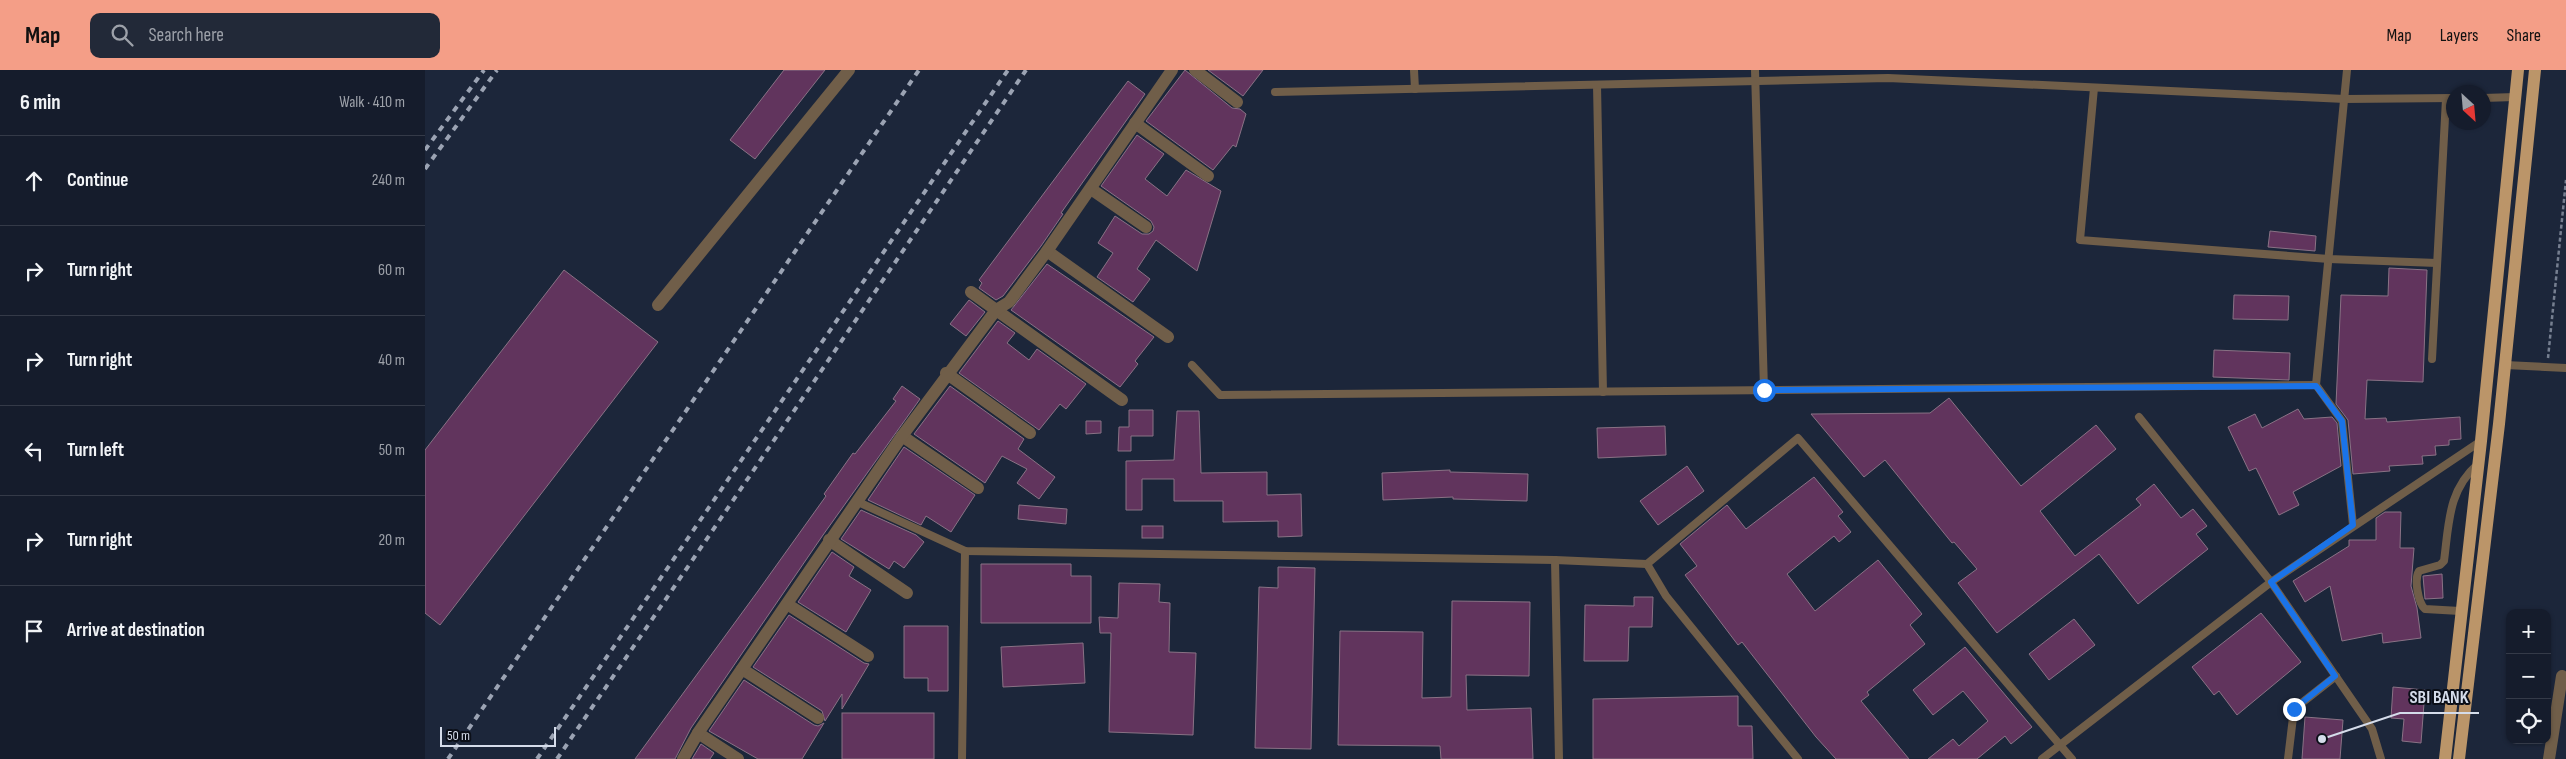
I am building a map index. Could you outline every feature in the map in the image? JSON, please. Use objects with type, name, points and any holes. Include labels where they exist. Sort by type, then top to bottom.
[{"type":"main road","points":[[2445,759],[2460,610],[2481,441],[2518,70]]},
{"type":"main road","points":[[2459,759],[2505,365],[2535,70]]},
{"type":"main road","points":[[2486,390],[2502,392]]},
{"type":"street","points":[[658,304],[849,70]]},
{"type":"street","points":[[683,759],[698,733],[829,540],[946,373],[996,310],[1009,302],[1091,189],[1172,70]]},
{"type":"street","points":[[1195,70],[1237,102]]},
{"type":"street","points":[[1135,123],[1208,176]]},
{"type":"street","points":[[1091,189],[1146,227]]},
{"type":"street","points":[[1047,250],[1168,337]]},
{"type":"street","points":[[971,292],[1123,400]]},
{"type":"street","points":[[946,373],[1030,433]]},
{"type":"street","points":[[902,436],[979,488]]},
{"type":"street","points":[[829,540],[907,593]]},
{"type":"street","points":[[787,604],[868,656]]},
{"type":"street","points":[[742,669],[818,718]]},
{"type":"street","points":[[2549,759],[2561,676]]},
{"type":"street","points":[[698,733],[738,759]]},
{"type":"lane","points":[[1414,70],[1415,89]]},
{"type":"lane","points":[[1755,70],[1764,390]]},
{"type":"lane","points":[[2347,70],[2316,386],[2342,421],[2353,525]]},
{"type":"lane","points":[[1275,92],[1755,81],[1887,74],[2094,88],[2345,99],[2446,98]]},
{"type":"lane","points":[[1597,85],[1603,392]]},
{"type":"lane","points":[[2094,88],[2080,240],[2329,259],[2437,263]]},
{"type":"lane","points":[[2491,98],[2515,97]]},
{"type":"lane","points":[[2432,359],[2447,130]]},
{"type":"lane","points":[[1192,365],[1220,395],[2316,386]]},
{"type":"lane","points":[[2505,365],[2566,368]]},
{"type":"lane","points":[[2139,417],[2271,582],[2372,729],[2381,759]]},
{"type":"lane","points":[[856,501],[965,550],[1555,560],[1647,564],[1798,438],[2072,759]]},
{"type":"lane","points":[[2042,759],[2271,582],[2353,525],[2481,441]]},
{"type":"lane","points":[[2460,610],[2425,609],[2420,600],[2417,575],[2419,571],[2440,565],[2443,561],[2453,497],[2465,475],[2478,464]]},
{"type":"lane","points":[[962,759],[965,550]]},
{"type":"lane","points":[[1555,560],[1559,759]]},
{"type":"lane","points":[[1647,564],[1666,596],[1798,759]]},
{"type":"lane","points":[[2288,759],[2294,709],[2335,676]]},
{"type":"path","points":[[2547,367],[2566,180]]},
{"type":"building","points":[[784,70],[825,70],[755,159],[730,140]]},
{"type":"building","points":[[1185,70],[1232,108],[1240,109],[1246,114],[1236,147],[1233,145],[1213,170],[1146,121]]},
{"type":"building","points":[[1208,70],[1263,70],[1243,96]]},
{"type":"building","points":[[1128,81],[1145,94],[1061,213],[1063,214],[1041,246],[1003,296],[996,300],[979,288],[982,283],[979,280]]},
{"type":"building","points":[[1137,135],[1164,154],[1145,179],[1167,196],[1186,170],[1221,191],[1197,271],[1156,240],[1137,269],[1150,279],[1133,302],[1097,277],[1113,253],[1098,243],[1115,216],[1142,234],[1149,234],[1153,231],[1154,227],[1151,221],[1101,186]]},
{"type":"building","points":[[2270,231],[2316,236],[2315,251],[2268,247]]},
{"type":"building","points":[[1047,264],[1154,337],[1135,361],[1138,364],[1120,387],[1011,310]]},
{"type":"building","points":[[2389,268],[2427,270],[2423,382],[2367,380],[2365,419],[2386,418],[2387,422],[2460,417],[2461,439],[2449,440],[2449,445],[2435,446],[2436,455],[2422,456],[2423,464],[2389,466],[2390,471],[2353,474],[2348,420],[2336,404],[2341,295],[2388,296]]},
{"type":"building","points":[[564,270],[658,342],[440,625],[425,613],[425,450]]},
{"type":"building","points":[[2234,295],[2289,296],[2288,320],[2233,319]]},
{"type":"building","points":[[969,300],[985,312],[966,336],[950,324]]},
{"type":"building","points":[[998,321],[1015,333],[1007,343],[1029,360],[1037,349],[1086,384],[1066,409],[1060,404],[1039,430],[959,373]]},
{"type":"building","points":[[2214,350],[2290,353],[2289,380],[2213,377]]},
{"type":"building","points":[[902,386],[920,399],[823,535],[691,728],[675,759],[635,759],[826,496],[824,494],[853,453],[855,454],[896,401],[893,399]]},
{"type":"building","points":[[950,386],[1024,439],[1018,449],[1055,477],[1039,499],[1017,483],[1027,469],[1002,456],[985,483],[914,434]]},
{"type":"building","points":[[1949,398],[2021,486],[2096,425],[2116,449],[2040,511],[2075,556],[2141,505],[2136,499],[2154,484],[2181,518],[2193,509],[2207,526],[2196,534],[2208,549],[2138,604],[2099,554],[1997,633],[1958,583],[1977,569],[1954,542],[1952,543],[1885,460],[1864,477],[1811,414],[1930,413]]},
{"type":"building","points":[[2298,409],[2304,419],[2332,417],[2337,423],[2341,466],[2293,492],[2299,505],[2279,515],[2256,468],[2249,471],[2228,427],[2255,414],[2262,428]]},
{"type":"building","points":[[1129,410],[1153,410],[1153,436],[1131,436],[1131,451],[1118,451],[1119,427],[1129,427]]},
{"type":"building","points":[[1177,411],[1199,411],[1201,473],[1267,472],[1267,495],[1301,494],[1302,536],[1278,537],[1278,521],[1223,522],[1223,501],[1174,501],[1174,479],[1142,479],[1142,510],[1126,510],[1126,461],[1174,460]]},
{"type":"building","points":[[1086,421],[1101,421],[1101,433],[1086,434]]},
{"type":"building","points":[[1665,426],[1666,455],[1598,458],[1597,428]]},
{"type":"building","points":[[904,447],[975,495],[951,532],[926,516],[921,525],[868,500]]},
{"type":"building","points":[[1687,466],[1704,491],[1658,525],[1640,501]]},
{"type":"building","points":[[1450,470],[1450,472],[1528,474],[1527,501],[1453,499],[1453,497],[1383,500],[1382,473]]},
{"type":"building","points":[[1814,477],[1843,512],[1838,516],[1851,532],[1839,542],[1834,536],[1787,574],[1815,611],[1878,560],[1922,614],[1910,625],[1925,644],[1867,692],[1869,695],[1861,701],[1909,759],[1836,759],[1816,737],[1742,642],[1738,645],[1685,575],[1697,566],[1680,544],[1727,505],[1746,529]]},
{"type":"building","points":[[1019,505],[1067,509],[1066,524],[1018,519]]},
{"type":"building","points":[[861,510],[916,535],[924,542],[904,568],[894,561],[889,569],[841,539]]},
{"type":"building","points":[[2385,512],[2401,512],[2400,548],[2414,548],[2411,586],[2417,608],[2421,638],[2383,643],[2382,633],[2342,641],[2330,586],[2305,602],[2293,581],[2349,546],[2349,540],[2376,540],[2376,518]]},
{"type":"building","points":[[1142,526],[1163,526],[1163,538],[1142,538]]},
{"type":"building","points":[[832,552],[854,567],[849,576],[871,590],[846,632],[798,602]]},
{"type":"building","points":[[981,564],[1071,564],[1071,576],[1091,576],[1091,623],[981,623]]},
{"type":"building","points":[[1278,567],[1315,568],[1311,749],[1255,748],[1259,587],[1278,588]]},
{"type":"building","points":[[2442,574],[2443,598],[2425,599],[2423,576]]},
{"type":"building","points":[[1119,583],[1160,584],[1159,602],[1170,603],[1169,652],[1196,653],[1193,735],[1109,732],[1111,633],[1100,633],[1099,617],[1118,618]]},
{"type":"building","points":[[1634,597],[1653,597],[1652,627],[1629,627],[1628,661],[1584,661],[1585,605],[1634,606]]},
{"type":"building","points":[[1452,601],[1530,602],[1529,676],[1466,675],[1467,710],[1531,708],[1533,759],[1441,759],[1440,746],[1338,745],[1340,631],[1423,632],[1422,698],[1451,697]]},
{"type":"building","points":[[2261,613],[2301,662],[2237,715],[2219,691],[2214,695],[2192,667]]},
{"type":"building","points":[[789,615],[864,663],[869,664],[842,709],[842,694],[825,721],[822,711],[753,667]]},
{"type":"building","points":[[2074,619],[2095,645],[2049,680],[2029,654]]},
{"type":"building","points":[[904,626],[948,626],[948,691],[928,691],[928,678],[904,678]]},
{"type":"building","points":[[1083,643],[1085,683],[1003,687],[1001,647]]},
{"type":"building","points":[[1965,647],[2032,727],[2011,744],[2005,736],[1977,759],[1928,759],[1953,739],[1959,746],[1988,721],[1963,691],[1933,715],[1913,690]]},
{"type":"building","points":[[744,680],[814,725],[818,726],[824,723],[802,759],[758,759],[709,731]]},
{"type":"building","points":[[2393,687],[2425,690],[2421,743],[2402,741],[2404,719],[2391,718]]},
{"type":"building","points":[[1738,696],[1738,726],[1752,726],[1753,759],[1593,759],[1593,699]]},
{"type":"building","points":[[842,713],[934,713],[934,759],[842,759]]},
{"type":"building","points":[[2305,717],[2343,720],[2340,759],[2302,759]]},
{"type":"building","points":[[701,744],[714,753],[710,759],[692,759]]},
{"type":"railway","points":[[425,150],[484,70]]},
{"type":"railway","points":[[425,169],[497,70]]},
{"type":"railway","points":[[448,759],[919,70]]},
{"type":"railway","points":[[537,759],[1008,70]]},
{"type":"railway","points":[[557,759],[1026,70]]},
{"type":"place","name":"SBI BANK","points":[[2322,739]]},
{"type":"route","points":[[1764,390],[2316,386],[2342,421],[2353,525],[2271,582],[2335,676],[2294,709]]}]
